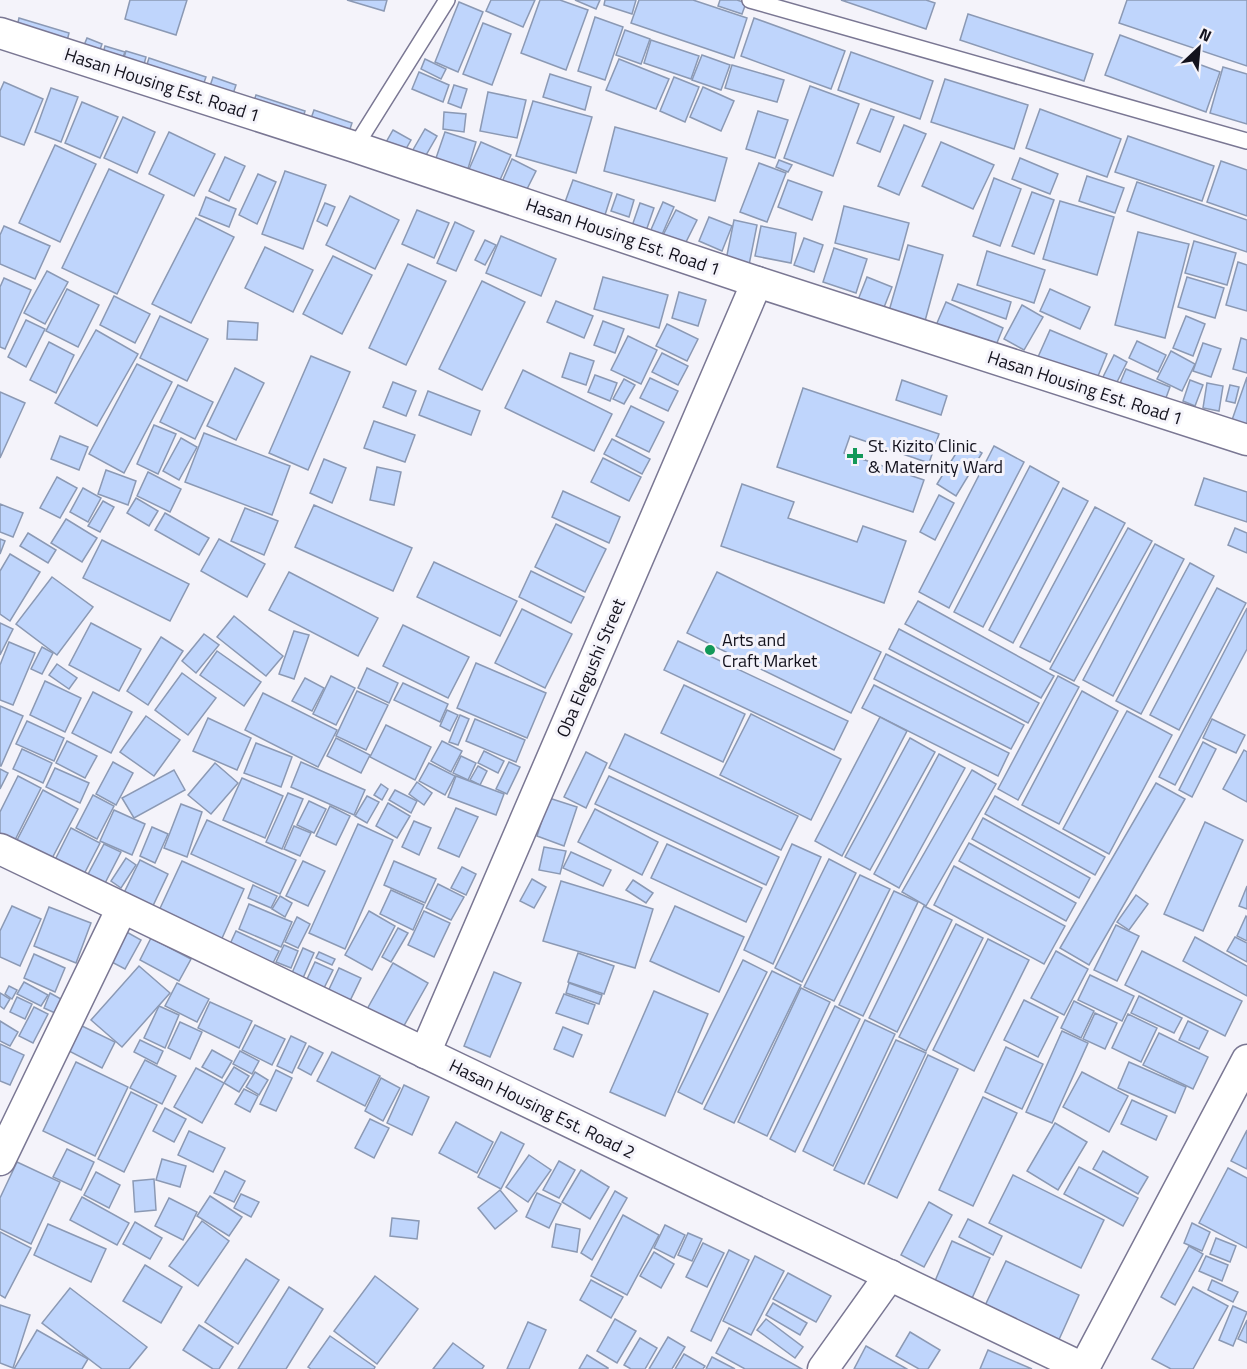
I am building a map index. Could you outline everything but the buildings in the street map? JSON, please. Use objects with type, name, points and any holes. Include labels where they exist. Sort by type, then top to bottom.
[{"type":"street","name":"Hasan Housing Est. Road 1","points":[[0,33],[355,147],[757,282],[1247,440]]},
{"type":"street","name":"Oba Elegushi Street","points":[[425,1053],[757,282]]},
{"type":"street","name":"Hasan Housing Est. Road 2","points":[[0,849],[1084,1369]]},
{"type":"street","points":[[0,1160],[122,908]]},
{"type":"street","points":[[1084,1369],[1247,1060]]},
{"type":"street","points":[[823,1369],[890,1275]]},
{"type":"lane","points":[[355,147],[447,0]]},
{"type":"lane","points":[[750,0],[1247,141]]},
{"type":"place","name":"St. Kizito Clinic & Maternity Ward","points":[[855,456]]},
{"type":"place","name":"Arts and Craft Market","points":[[710,650]]}]
